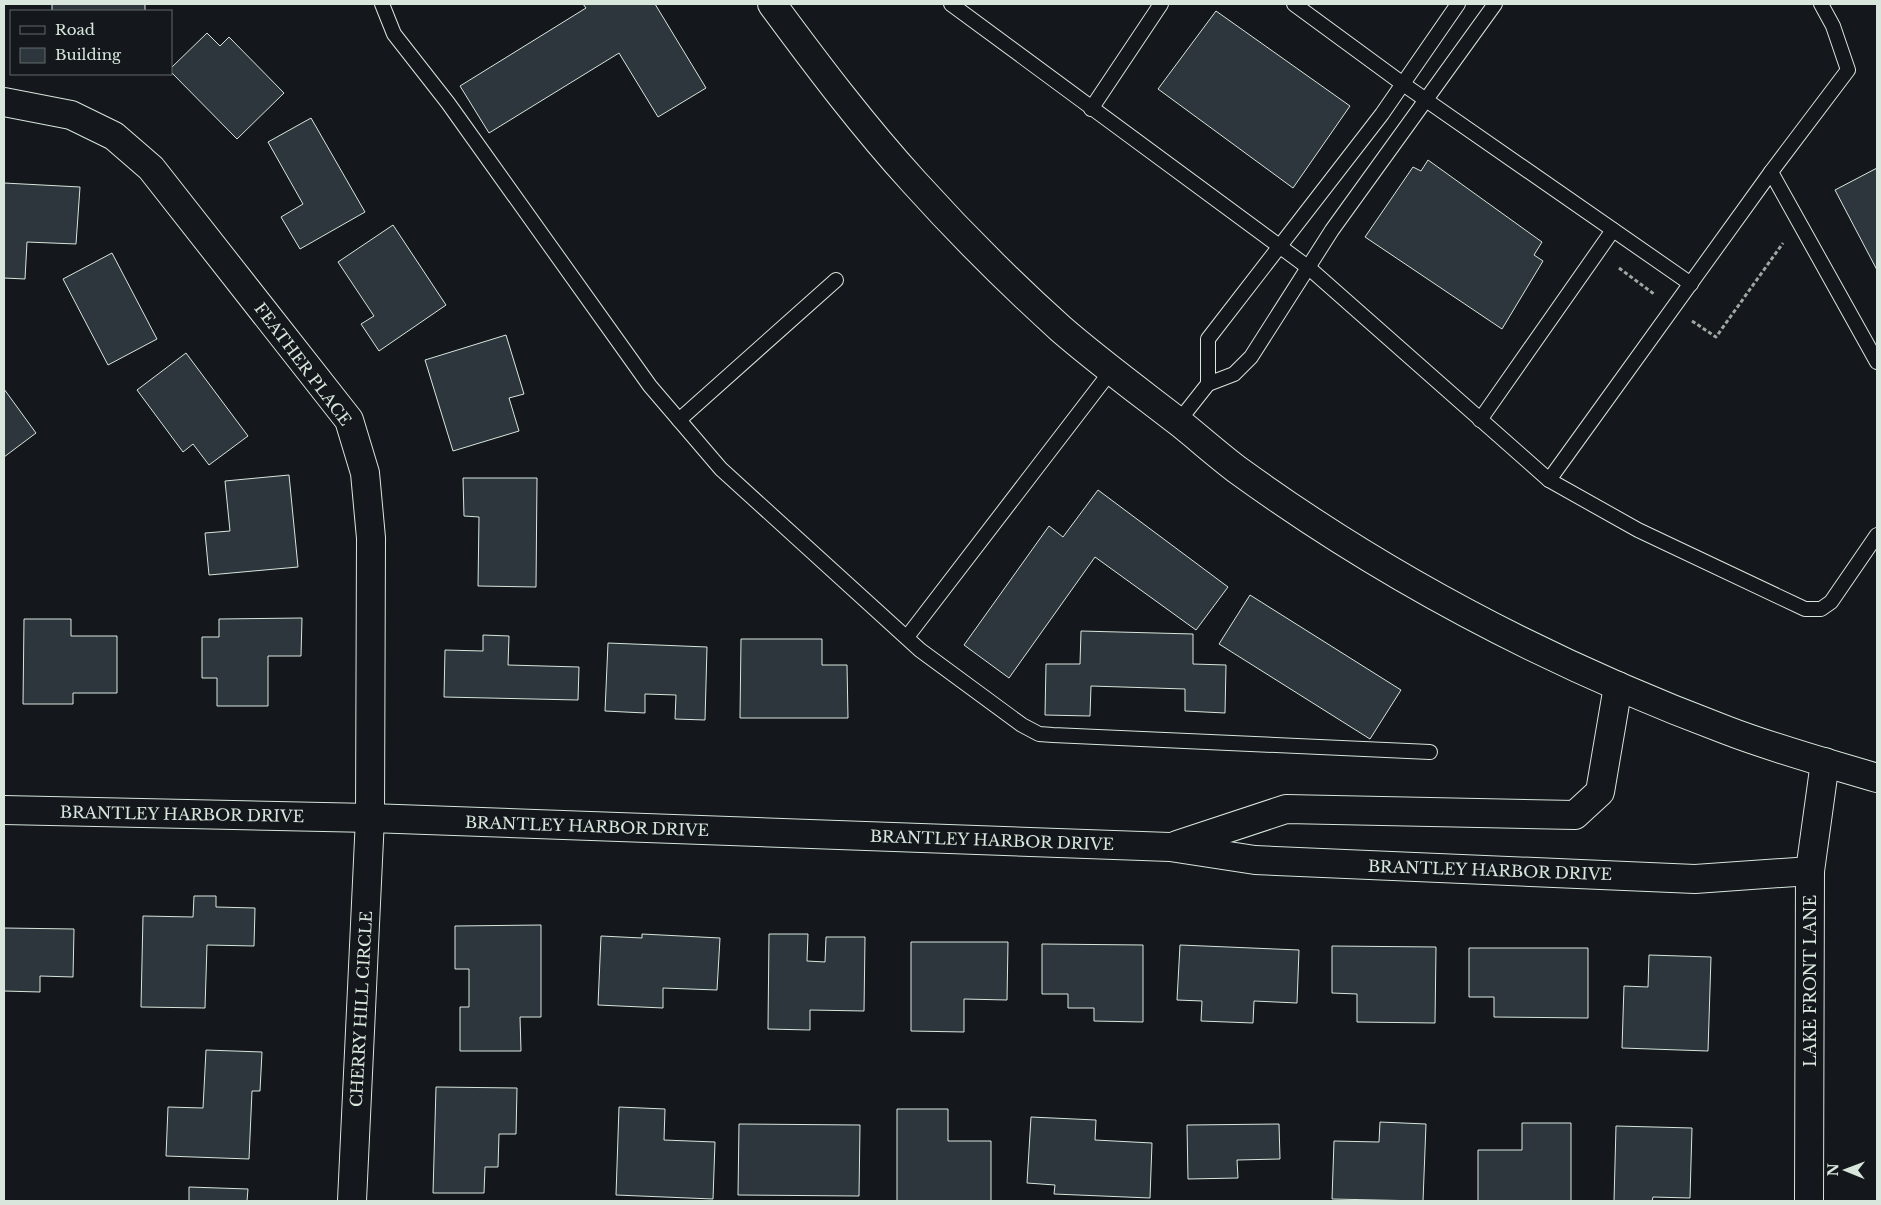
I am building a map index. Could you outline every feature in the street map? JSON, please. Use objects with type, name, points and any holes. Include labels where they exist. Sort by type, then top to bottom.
[{"type":"street","points":[[772,4],[835,88],[915,183],[1060,328],[1111,371],[1237,469],[1316,524],[1393,573],[1557,659],[1728,731],[1877,778]]},
{"type":"street","name":"FEATHER PLACE","points":[[4,102],[71,115],[114,136],[151,168],[349,420],[365,473],[371,538],[370,818]]},
{"type":"street","name":"BRANTLEY HARBOR DRIVE","points":[[1170,847],[1286,810],[1575,815],[1600,792],[1618,686]]},
{"type":"street","name":"LAKE FRONT LANE","points":[[1809,1201],[1810,871],[1825,762]]},
{"type":"street","name":"BRANTLEY HARBOR DRIVE","points":[[4,810],[370,818],[1170,847],[1255,860],[1695,879],[1810,871]]},
{"type":"street","name":"CHERRY HILL CIRCLE","points":[[352,1201],[370,818]]},
{"type":"lane","points":[[382,4],[394,34],[448,103],[650,386],[721,469],[906,637],[1022,725],[1039,734],[1430,752]]},
{"type":"lane","points":[[951,4],[1309,268],[1550,480],[1638,530],[1805,609],[1821,609],[1831,602],[1877,535]]},
{"type":"lane","points":[[1091,109],[1161,4]]},
{"type":"lane","points":[[1294,4],[1403,84],[1691,284]]},
{"type":"lane","points":[[1208,384],[1208,340],[1403,84],[1458,4]]},
{"type":"lane","points":[[1178,422],[1208,384],[1234,374],[1251,358],[1332,230],[1495,4]]},
{"type":"lane","points":[[1550,480],[1771,172],[1848,70],[1833,26],[1821,4]]},
{"type":"lane","points":[[1771,172],[1877,362]]},
{"type":"lane","points":[[1480,420],[1613,230]]},
{"type":"lane","points":[[679,420],[836,280]]},
{"type":"lane","points":[[906,637],[1111,371]]},
{"type":"path","points":[[1687,318],[1716,337],[1788,236]]},
{"type":"path","points":[[1619,268],[1656,296]]},
{"type":"building","points":[[52,4],[145,4],[145,10],[52,10]]},
{"type":"building","points":[[583,4],[655,4],[706,88],[658,117],[619,53],[489,133],[460,86],[586,8]]},
{"type":"building","points":[[1216,11],[1350,106],[1293,188],[1158,89]]},
{"type":"building","points":[[207,33],[220,46],[229,37],[284,93],[237,139],[172,73],[172,67]]},
{"type":"building","points":[[311,118],[365,212],[300,249],[281,217],[303,204],[268,142]]},
{"type":"building","points":[[1428,160],[1542,242],[1534,255],[1543,261],[1502,329],[1365,237],[1413,167],[1421,171]]},
{"type":"building","points":[[1877,168],[1877,270],[1835,190]]},
{"type":"building","points":[[4,183],[80,187],[76,244],[27,242],[25,279],[4,278]]},
{"type":"building","points":[[393,225],[446,305],[379,351],[361,324],[374,316],[338,262]]},
{"type":"building","points":[[112,253],[157,339],[108,365],[63,279]]},
{"type":"building","points":[[506,335],[524,394],[509,398],[519,431],[453,451],[425,360]]},
{"type":"building","points":[[186,353],[248,436],[209,465],[193,444],[183,452],[137,390]]},
{"type":"building","points":[[4,389],[36,433],[4,457]]},
{"type":"building","points":[[289,475],[298,567],[209,575],[205,533],[230,531],[225,481]]},
{"type":"building","points":[[463,478],[537,478],[536,587],[478,586],[479,517],[464,516]]},
{"type":"building","points":[[1098,490],[1228,587],[1196,630],[1095,557],[1009,678],[964,645],[1049,526],[1063,537]]},
{"type":"building","points":[[1250,595],[1401,690],[1370,739],[1219,644]]},
{"type":"building","points":[[302,618],[301,656],[268,656],[268,706],[217,706],[217,678],[202,678],[202,637],[219,637],[219,619]]},
{"type":"building","points":[[24,619],[71,619],[71,636],[117,636],[117,693],[73,693],[73,704],[23,704]]},
{"type":"building","points":[[1081,631],[1193,634],[1193,664],[1226,665],[1225,713],[1185,711],[1185,689],[1091,686],[1090,716],[1045,715],[1046,664],[1080,664]]},
{"type":"building","points":[[483,635],[509,636],[508,665],[579,667],[578,700],[444,697],[445,650],[483,651]]},
{"type":"building","points":[[741,639],[822,639],[822,665],[847,665],[848,718],[740,718]]},
{"type":"building","points":[[608,643],[707,647],[705,720],[675,719],[676,695],[645,694],[645,713],[605,711]]},
{"type":"building","points":[[194,896],[216,896],[216,907],[255,908],[254,946],[207,945],[205,1008],[141,1007],[143,916],[193,917]]},
{"type":"building","points":[[541,925],[541,1017],[520,1017],[521,1051],[460,1051],[460,1007],[469,1007],[469,969],[455,969],[455,926]]},
{"type":"building","points":[[4,928],[74,929],[73,977],[40,976],[40,992],[4,991]]},
{"type":"building","points":[[642,934],[720,938],[717,990],[663,988],[663,1008],[598,1005],[601,936],[642,938]]},
{"type":"building","points":[[769,934],[808,934],[807,961],[825,962],[826,937],[865,937],[864,1011],[810,1010],[810,1030],[768,1029]]},
{"type":"building","points":[[911,942],[1008,942],[1007,1000],[964,999],[964,1032],[911,1031]]},
{"type":"building","points":[[1042,944],[1143,945],[1143,1022],[1094,1021],[1094,1008],[1068,1008],[1068,994],[1042,994]]},
{"type":"building","points":[[1180,945],[1299,950],[1297,1003],[1254,1001],[1253,1023],[1201,1021],[1202,1001],[1177,1000]]},
{"type":"building","points":[[1332,946],[1436,947],[1435,1023],[1357,1022],[1357,994],[1332,993]]},
{"type":"building","points":[[1469,948],[1588,948],[1588,1018],[1494,1017],[1494,997],[1469,997]]},
{"type":"building","points":[[1649,955],[1711,957],[1708,1051],[1622,1048],[1624,986],[1648,987]]},
{"type":"building","points":[[206,1050],[262,1052],[260,1091],[252,1091],[249,1159],[166,1156],[168,1107],[203,1108]]},
{"type":"building","points":[[436,1087],[517,1088],[516,1134],[499,1134],[498,1167],[485,1167],[484,1193],[433,1193]]},
{"type":"building","points":[[619,1107],[665,1109],[664,1140],[715,1142],[713,1199],[616,1195]]},
{"type":"building","points":[[897,1109],[948,1109],[948,1141],[991,1141],[991,1201],[897,1201]]},
{"type":"building","points":[[1031,1117],[1096,1120],[1095,1140],[1152,1143],[1150,1198],[1054,1194],[1055,1185],[1027,1183]]},
{"type":"building","points":[[1380,1122],[1426,1124],[1423,1201],[1332,1199],[1334,1141],[1379,1142]]},
{"type":"building","points":[[1522,1123],[1571,1123],[1571,1201],[1478,1201],[1478,1150],[1522,1150]]},
{"type":"building","points":[[739,1124],[860,1125],[859,1196],[738,1195]]},
{"type":"building","points":[[1279,1124],[1280,1159],[1237,1160],[1238,1178],[1188,1179],[1187,1125]]},
{"type":"building","points":[[1616,1126],[1692,1128],[1690,1198],[1653,1197],[1652,1201],[1614,1201]]},
{"type":"building","points":[[189,1187],[248,1189],[247,1201],[189,1201]]}]
